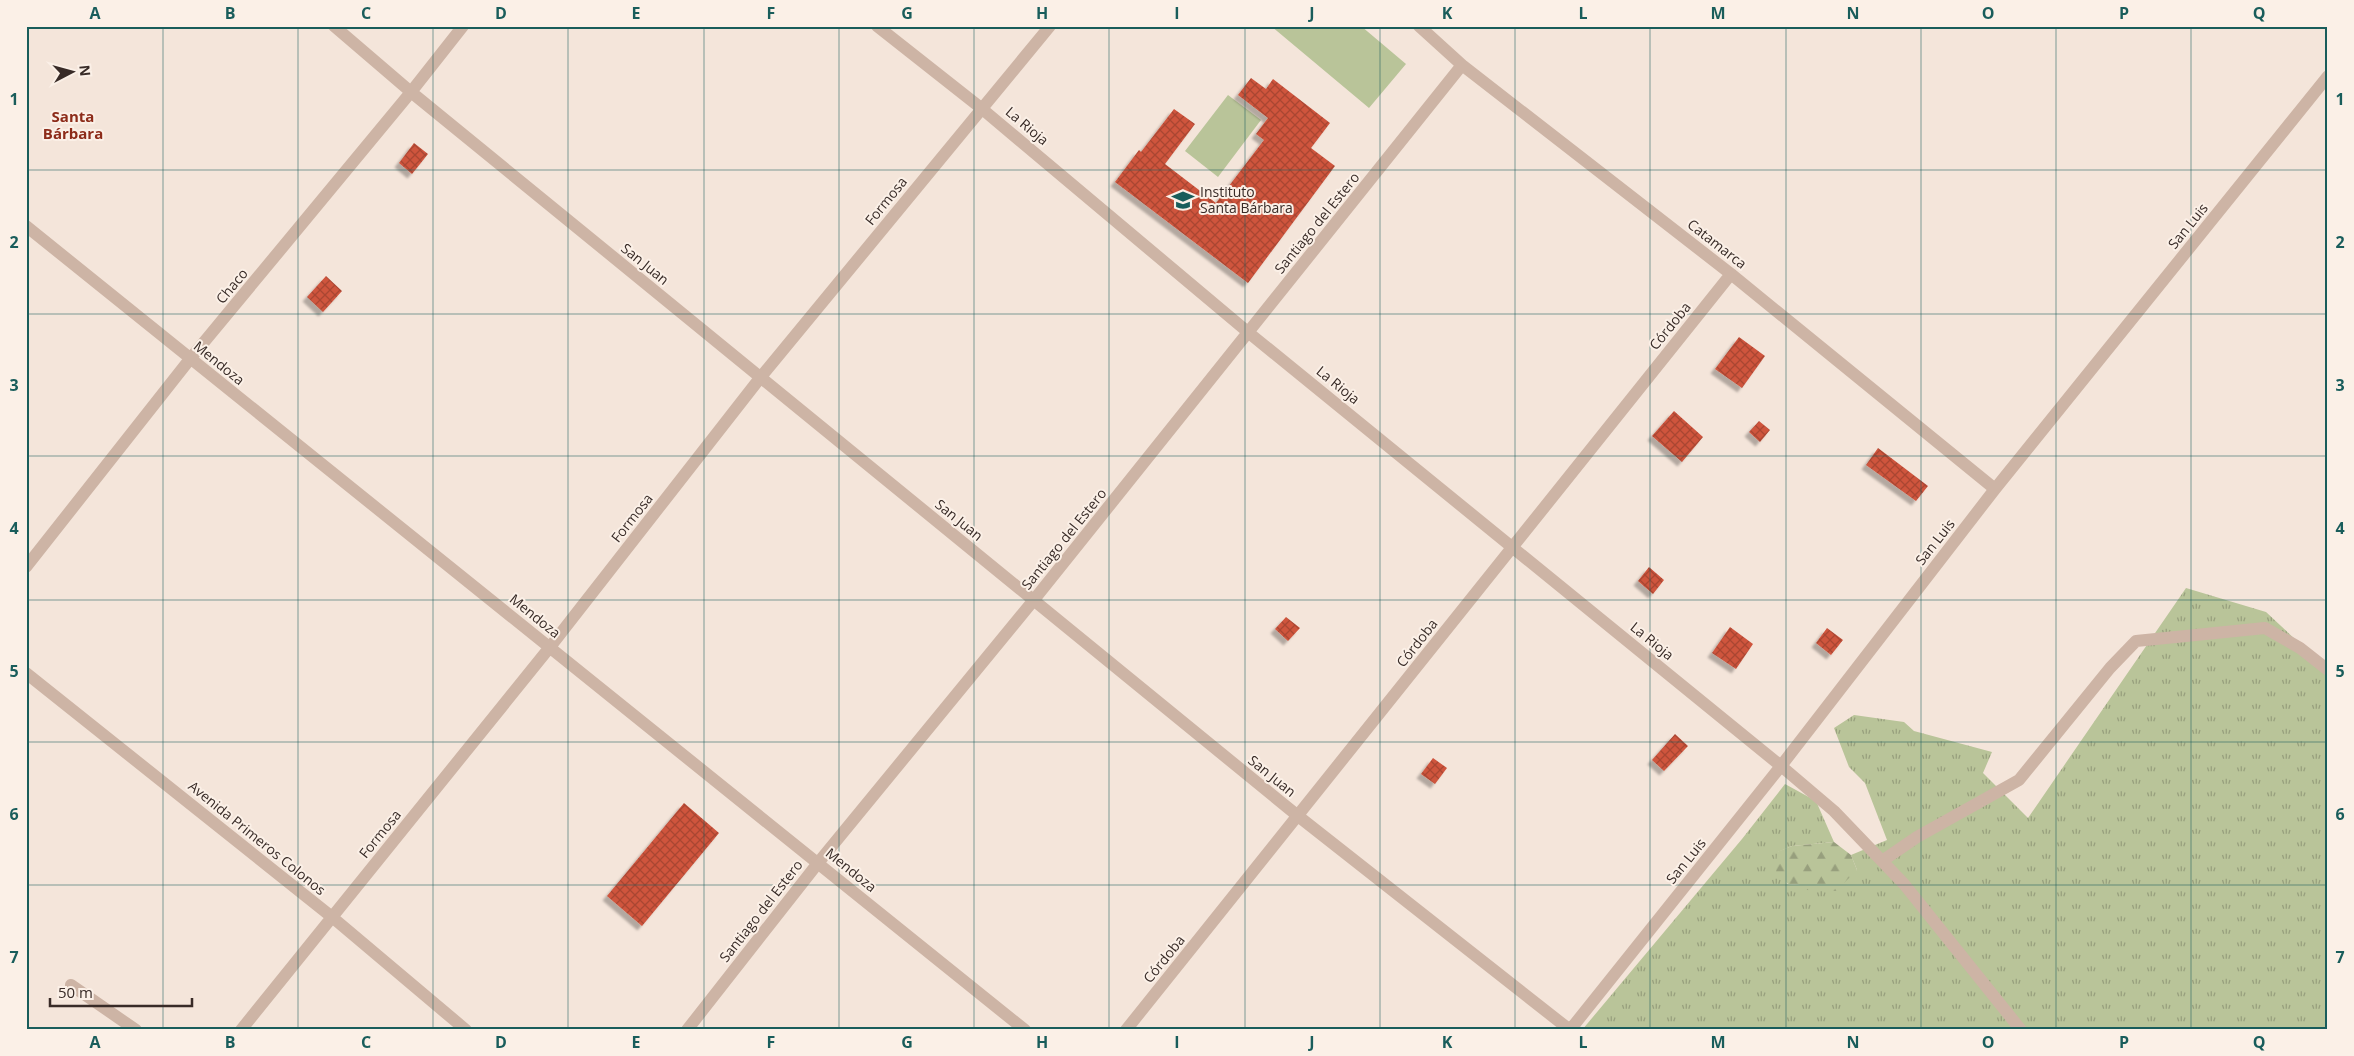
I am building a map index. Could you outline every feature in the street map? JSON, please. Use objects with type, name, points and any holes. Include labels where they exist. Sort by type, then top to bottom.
[{"type":"street","name":"San Juan","points":[[334,26],[1033,601],[1298,816],[1570,1030]]},
{"type":"street","name":"Chaco","points":[[26,567],[190,360],[412,92],[463,26]]},
{"type":"street","name":"La Rioja","points":[[877,26],[981,108],[1249,332],[1781,766],[1834,812],[1904,884],[2020,1030]]},
{"type":"street","name":"Formosa","points":[[241,1030],[550,648],[760,378],[1050,26]]},
{"type":"street","name":"Catamarca","points":[[1419,26],[1462,65],[1731,274],[1995,489]]},
{"type":"street","name":"Santiago del Estero","points":[[687,1030],[818,863],[1033,601],[1462,65]]},
{"type":"street","name":"San Luis","points":[[1570,1030],[1781,766],[1995,489],[2328,76]]},
{"type":"street","name":"Mendoza","points":[[26,226],[190,360],[1025,1030]]},
{"type":"street","name":"Córdoba","points":[[1126,1030],[1731,274]]},
{"type":"street","points":[[1882,861],[1917,837],[2019,780],[2110,668],[2136,641],[2265,628],[2300,648],[2328,670]]},
{"type":"street","name":"Avenida Primeros Colonos","points":[[26,673],[332,917],[466,1030]]},
{"type":"street","points":[[71,985],[136,1030]]},
{"type":"green space","points":[[1271,26],[1361,26],[1406,64],[1369,108]]},
{"type":"green space","points":[[1228,95],[1261,120],[1218,177],[1185,151]]},
{"type":"green space","points":[[2186,588],[2266,612],[2328,670],[2328,1030],[1582,1030],[1742,839],[1785,784],[1816,801],[1834,842],[1792,846],[1778,852],[1787,884],[1800,885],[1857,870],[1851,855],[1887,840],[1865,783],[1849,767],[1834,728],[1854,715],[1904,722],[1914,731],[1992,752],[1983,773],[2028,818]]},
{"type":"green space","points":[[1834,842],[1851,855],[1857,870],[1836,891],[1807,890],[1800,885],[1788,884],[1776,873],[1777,852],[1792,846]]},
{"type":"building","points":[[1251,78],[1266,89],[1273,79],[1330,123],[1311,148],[1335,166],[1248,283],[1115,182],[1174,109],[1195,124],[1165,164],[1216,203],[1264,140],[1256,134],[1268,118],[1238,95]]},
{"type":"building","points":[[414,143],[428,154],[412,174],[399,163]]},
{"type":"building","points":[[326,276],[342,291],[323,312],[307,297]]},
{"type":"building","points":[[1739,337],[1765,356],[1742,388],[1715,369]]},
{"type":"building","points":[[1674,411],[1703,437],[1682,462],[1652,436]]},
{"type":"building","points":[[1759,421],[1770,430],[1760,442],[1749,432]]},
{"type":"building","points":[[1878,448],[1928,486],[1916,501],[1866,465]]},
{"type":"building","points":[[1649,567],[1664,580],[1653,594],[1638,581]]},
{"type":"building","points":[[1286,617],[1300,628],[1288,641],[1275,629]]},
{"type":"building","points":[[1730,627],[1753,644],[1736,669],[1712,653]]},
{"type":"building","points":[[1827,628],[1843,640],[1831,655],[1816,643]]},
{"type":"building","points":[[1675,734],[1688,746],[1664,771],[1652,760]]},
{"type":"building","points":[[1433,758],[1447,768],[1435,784],[1421,774]]},
{"type":"building","points":[[684,803],[719,833],[642,926],[607,896]]},
{"type":"place","name":"Instituto Santa Bárbara","points":[[1183,200]]},
{"type":"district","name":"Santa Bárbara","points":[[73,126]]}]
